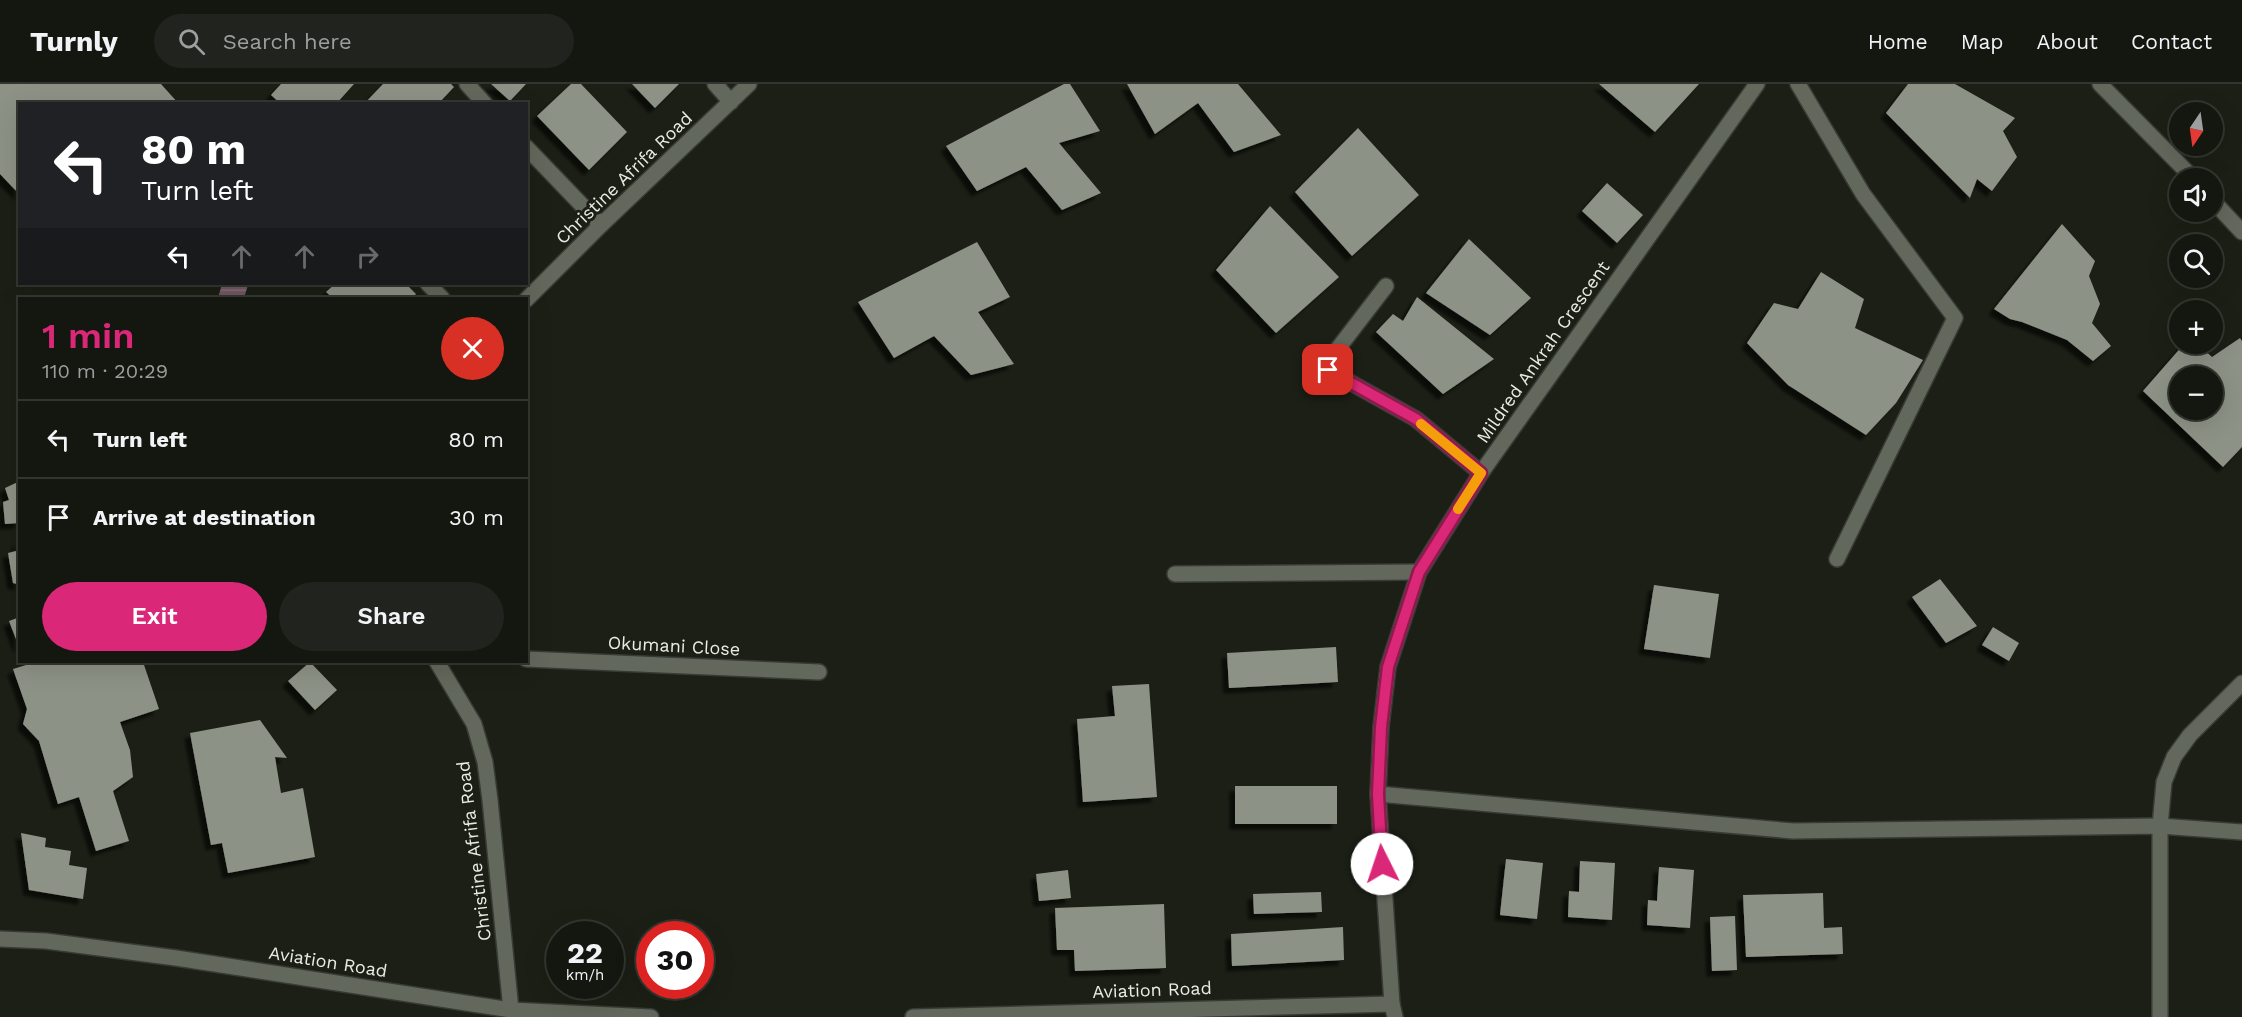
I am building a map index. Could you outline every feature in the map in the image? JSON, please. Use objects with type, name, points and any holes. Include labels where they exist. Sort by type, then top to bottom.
[{"type":"street","points":[[467,84],[483,102]]},
{"type":"street","points":[[715,84],[731,102]]},
{"type":"street","name":"Christine Afrifa Road","points":[[528,298],[749,84]]},
{"type":"street","name":"Mildred Ankrah Crescent","points":[[1393,1010],[1378,794],[1381,727],[1388,667],[1419,572],[1481,473],[1757,84]]},
{"type":"street","points":[[1798,84],[1863,194],[1955,318],[1837,559]]},
{"type":"street","points":[[2100,84],[2183,168]]},
{"type":"street","points":[[528,149],[601,225]]},
{"type":"street","points":[[2223,212],[2242,232]]},
{"type":"street","points":[[429,285],[441,297]]},
{"type":"street","points":[[1386,286],[1333,355],[1328,370],[1416,419],[1481,473]]},
{"type":"street","points":[[1174,574],[1419,572]]},
{"type":"street","name":"Okumani Close","points":[[528,659],[819,672]]},
{"type":"street","name":"Christine Afrifa Road","points":[[437,663],[474,724],[484,762],[490,800],[511,1010]]},
{"type":"street","points":[[2160,1017],[2160,826],[2164,782],[2174,757],[2190,735],[2242,683]]},
{"type":"street","points":[[1378,794],[1793,831],[2160,826],[2242,832]]},
{"type":"street","name":"Aviation Road","points":[[0,939],[46,941],[176,958],[511,1010],[651,1017]]},
{"type":"street","name":"Aviation Road","points":[[913,1017],[1393,1010]]},
{"type":"shaded area","points":[[222,285],[248,285],[244,297],[218,297]]},
{"type":"building","points":[[0,84],[161,84],[177,102],[18,102],[18,193],[0,174]]},
{"type":"building","points":[[281,84],[354,84],[338,102],[279,102],[271,95]]},
{"type":"building","points":[[383,84],[451,84],[454,87],[440,102],[366,102]]},
{"type":"building","points":[[491,84],[526,84],[510,101]]},
{"type":"building","points":[[571,84],[581,84],[627,132],[589,170],[537,116]]},
{"type":"building","points":[[632,84],[679,84],[655,108]]},
{"type":"building","points":[[1064,84],[1070,84],[1100,131],[1059,143],[1101,193],[1062,210],[1026,167],[977,191],[946,146]]},
{"type":"building","points":[[1127,84],[1238,84],[1281,135],[1234,152],[1198,103],[1155,134]]},
{"type":"building","points":[[1599,84],[1699,84],[1655,132]]},
{"type":"building","points":[[1908,84],[1955,84],[2015,118],[2003,131],[2017,157],[1992,191],[1977,179],[1970,198],[1886,113]]},
{"type":"building","points":[[1358,128],[1419,195],[1352,256],[1295,192]]},
{"type":"building","points":[[1607,183],[1643,215],[1617,243],[1582,211]]},
{"type":"building","points":[[1270,206],[1339,277],[1276,333],[1216,270]]},
{"type":"building","points":[[2062,224],[2095,261],[2089,276],[2100,304],[2092,323],[2111,346],[2093,361],[2067,340],[2010,319],[1994,309]]},
{"type":"building","points":[[1469,239],[1531,298],[1490,335],[1426,293]]},
{"type":"building","points":[[977,242],[1010,297],[978,312],[1014,364],[971,375],[934,336],[894,358],[858,302]]},
{"type":"building","points":[[1821,272],[1864,299],[1855,328],[1923,360],[1896,403],[1866,435],[1788,385],[1747,343],[1774,303],[1798,309]]},
{"type":"building","points":[[334,285],[407,285],[416,294],[413,297],[332,297],[326,292]]},
{"type":"building","points":[[1417,297],[1494,359],[1443,394],[1376,332],[1393,314],[1403,321]]},
{"type":"building","points":[[2240,338],[2242,341],[2242,447],[2223,467],[2174,420],[2223,420],[2223,366],[2169,366],[2169,416],[2143,391],[2175,354],[2209,354],[2212,357],[2223,354],[2223,350]]},
{"type":"building","points":[[18,482],[18,523],[5,524],[3,502],[9,500],[5,488]]},
{"type":"building","points":[[18,541],[18,584],[13,583],[8,553],[16,551]]},
{"type":"building","points":[[1940,579],[1977,626],[1946,643],[1912,597]]},
{"type":"building","points":[[1654,585],[1719,594],[1710,658],[1644,649]]},
{"type":"building","points":[[18,618],[18,644],[9,621]]},
{"type":"building","points":[[1993,627],[2019,643],[2009,661],[1982,645]]},
{"type":"building","points":[[1336,647],[1338,682],[1229,688],[1227,653]]},
{"type":"building","points":[[33,663],[143,663],[159,709],[120,722],[130,750],[133,777],[113,791],[129,841],[96,851],[79,797],[58,804],[39,741],[23,724],[27,709],[13,669]]},
{"type":"building","points":[[311,663],[337,690],[315,710],[288,681]]},
{"type":"building","points":[[1149,684],[1157,797],[1083,802],[1077,719],[1115,716],[1112,686]]},
{"type":"building","points":[[260,720],[287,758],[275,757],[281,793],[303,788],[315,857],[228,873],[222,843],[211,845],[190,733]]},
{"type":"building","points":[[1235,786],[1337,786],[1337,824],[1235,824]]},
{"type":"building","points":[[21,833],[46,838],[45,847],[71,851],[69,865],[87,868],[83,899],[29,890]]},
{"type":"building","points":[[1506,859],[1543,863],[1537,919],[1500,915]]},
{"type":"building","points":[[1580,861],[1615,863],[1612,920],[1568,917],[1569,891],[1579,892]]},
{"type":"building","points":[[1659,867],[1694,870],[1690,928],[1647,925],[1648,900],[1657,901]]},
{"type":"building","points":[[1068,870],[1071,898],[1039,901],[1036,874]]},
{"type":"building","points":[[1321,892],[1322,912],[1254,914],[1253,894]]},
{"type":"building","points":[[1823,893],[1824,928],[1842,927],[1843,954],[1746,957],[1743,895]]},
{"type":"building","points":[[1164,904],[1166,968],[1075,971],[1074,950],[1057,950],[1055,908]]},
{"type":"building","points":[[1735,916],[1737,970],[1712,971],[1710,917]]},
{"type":"building","points":[[1343,927],[1344,960],[1232,966],[1231,934]]},
{"type":"slow traffic","points":[[1421,424],[1481,473],[1458,509]]},
{"type":"route","points":[[1328,370],[1416,419],[1481,473],[1419,572],[1388,667],[1381,727],[1378,794],[1382,864]]}]
